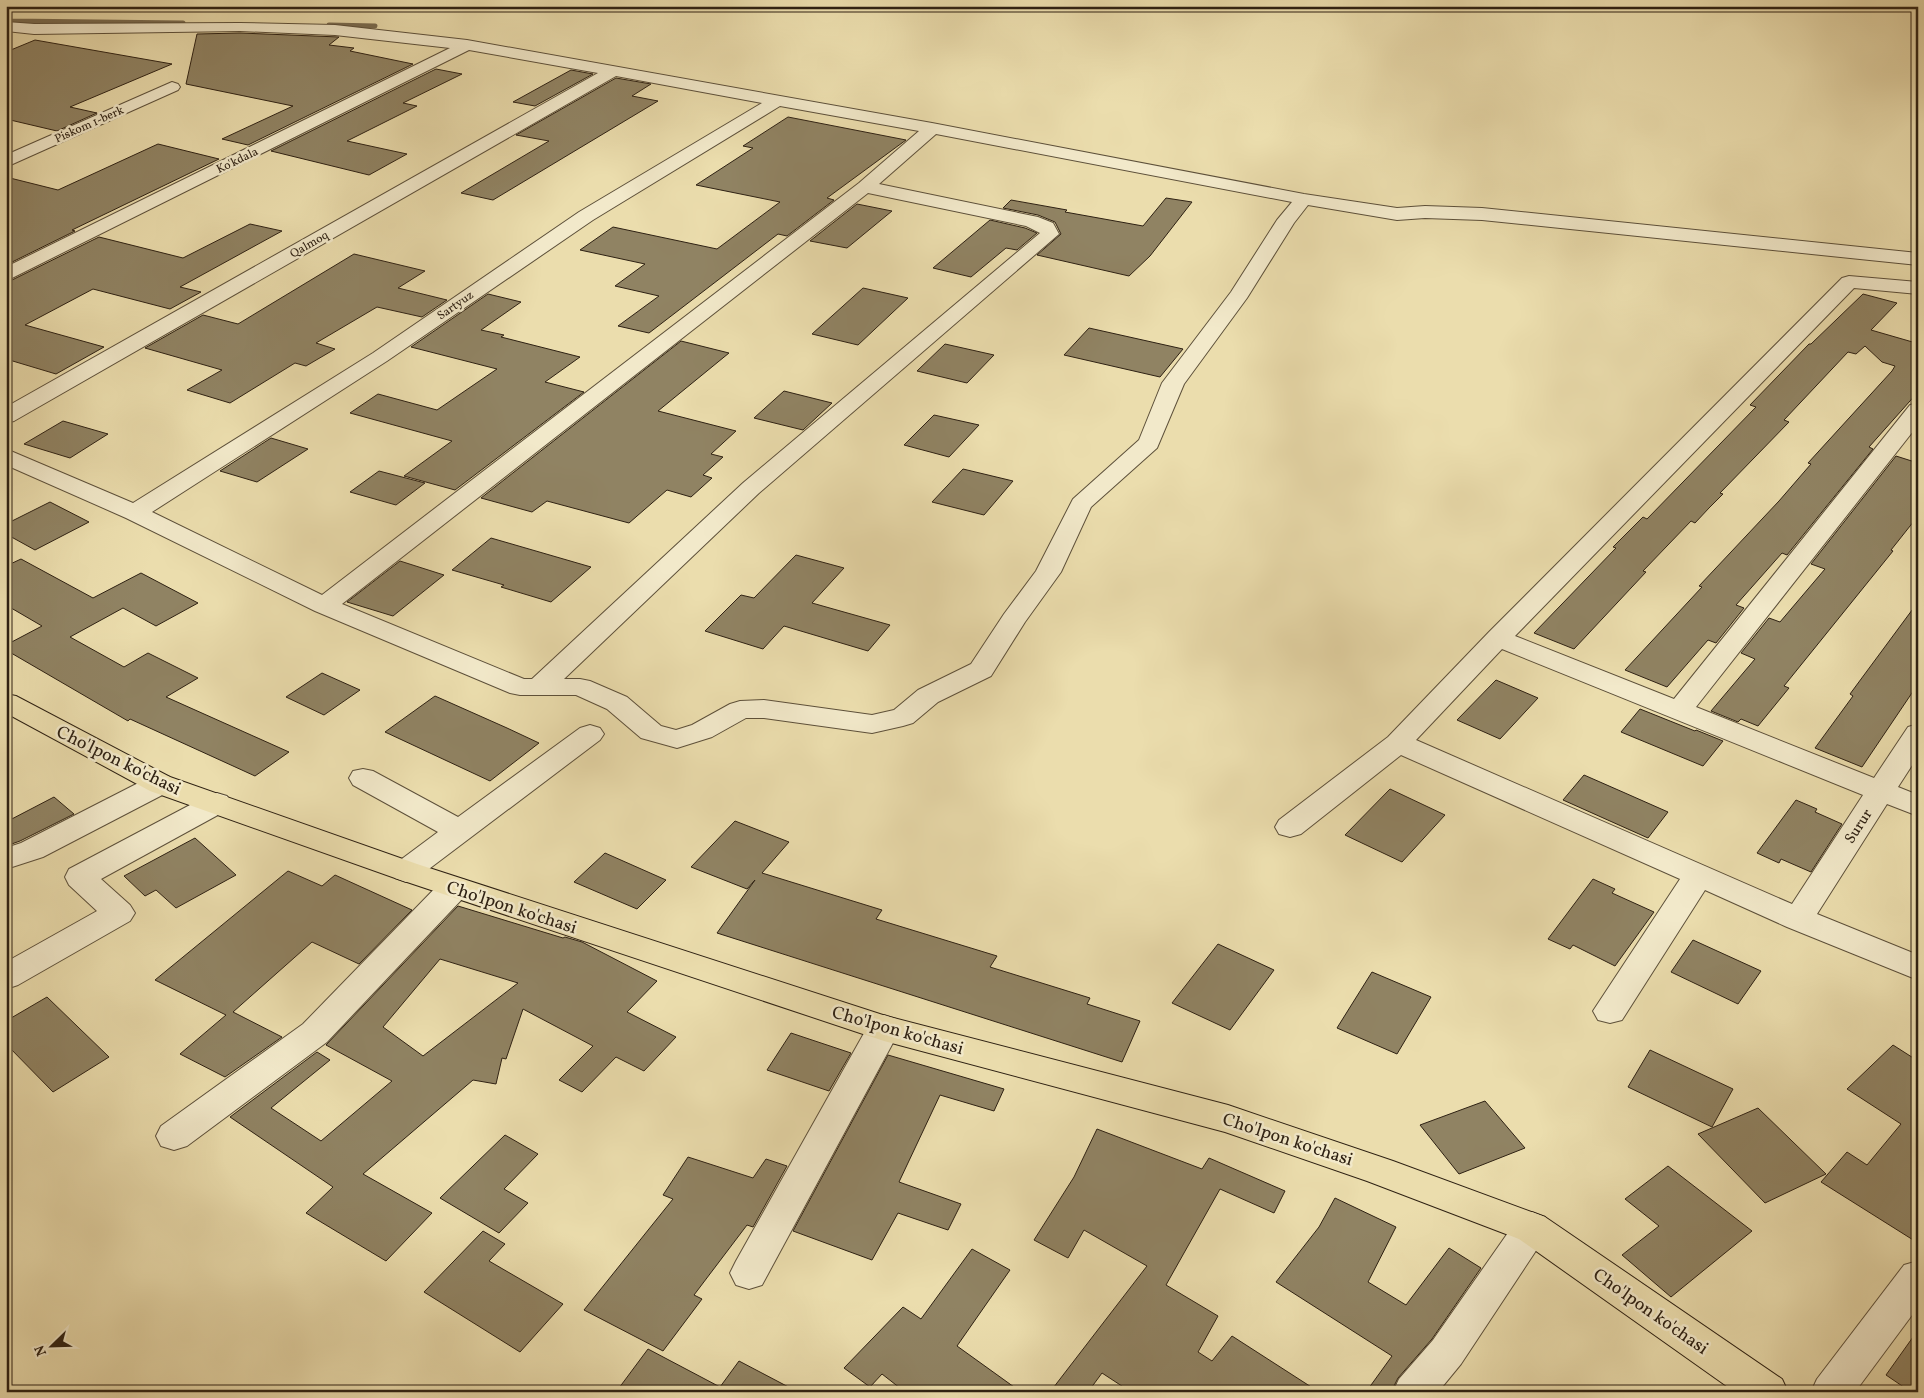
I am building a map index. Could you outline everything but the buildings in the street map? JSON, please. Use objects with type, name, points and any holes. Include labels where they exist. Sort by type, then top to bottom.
[{"type":"main road","name":"Cho'lpon ko'chasi","points":[[6,702],[160,784],[454,888],[884,1028],[1228,1119],[1380,1170],[1532,1228],[1768,1392]]},
{"type":"street","points":[[6,26],[34,29],[240,27],[335,30],[467,45],[932,128],[1304,199],[1396,214],[1425,212],[1482,214],[1918,260]]},
{"type":"street","name":"Ko'kdala","points":[[6,275],[467,45]]},
{"type":"street","name":"Qalmoq","points":[[6,416],[612,72]]},
{"type":"street","name":"Piskom 1-berk","points":[[6,162],[172,87]]},
{"type":"street","name":"Sartyuz","points":[[134,513],[380,357],[586,216],[778,100]]},
{"type":"street","points":[[324,606],[865,187],[932,128]]},
{"type":"street","points":[[529,687],[751,488],[1050,234],[1046,228],[1031,221],[865,187]]},
{"type":"street","points":[[6,456],[134,513],[324,606],[529,687],[580,687],[617,703],[651,732],[677,739],[702,731],[740,710],[764,709],[872,724],[903,717],[928,696],[981,670],[1013,620],[1048,572],[1081,504],[1149,443],[1172,383],[1240,294],[1286,220],[1304,199]]},
{"type":"street","points":[[1290,827],[1398,744],[1498,638],[1849,282],[1918,288]]},
{"type":"street","points":[[1679,711],[1915,418]]},
{"type":"street","points":[[1498,638],[1918,806]]},
{"type":"street","name":"Surur","points":[[1798,919],[1918,733]]},
{"type":"street","points":[[406,871],[590,734]]},
{"type":"street","points":[[1398,744],[1798,919],[1918,968]]},
{"type":"street","points":[[363,778],[460,831]]},
{"type":"street","points":[[6,859],[32,850],[160,784]]},
{"type":"street","points":[[6,977],[119,913],[80,877],[216,803]]},
{"type":"street","points":[[1610,1011],[1698,875]]},
{"type":"street","points":[[174,1136],[315,1033],[454,888]]},
{"type":"street","points":[[749,1273],[884,1028]]},
{"type":"street","points":[[1413,1392],[1447,1352],[1532,1228]]},
{"type":"street","points":[[1831,1392],[1918,1277]]},
{"type":"waterway","points":[[6,19],[11,21],[183,23]]},
{"type":"waterway","points":[[329,25],[375,26]]}]
